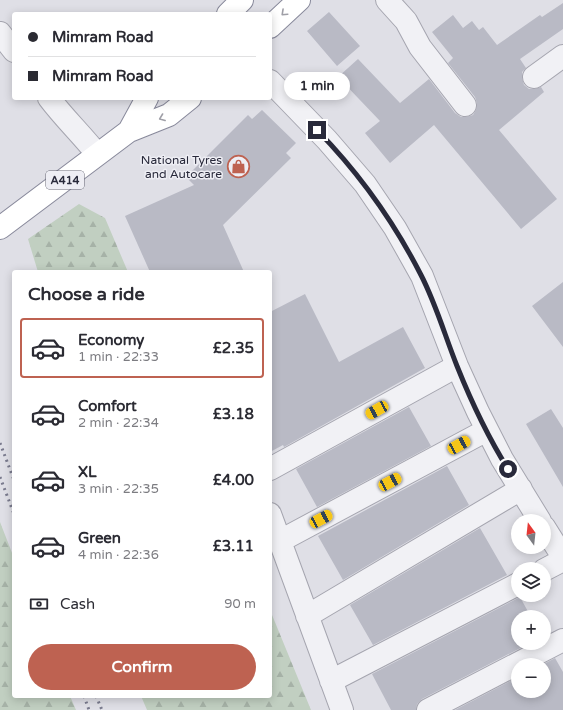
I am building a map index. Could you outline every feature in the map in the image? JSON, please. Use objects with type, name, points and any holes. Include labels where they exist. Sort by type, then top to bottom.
[{"type":"highway","points":[[230,12],[242,0]]},
{"type":"highway","points":[[272,25],[299,0]]},
{"type":"highway","name":"A414","points":[[129,130],[145,100]]},
{"type":"highway","name":"A414","points":[[0,228],[129,130],[169,115],[188,100]]},
{"type":"lane","points":[[387,0],[406,22],[420,47],[465,105]]},
{"type":"lane","points":[[0,33],[12,48]]},
{"type":"lane","points":[[534,77],[563,56]]},
{"type":"lane","points":[[272,83],[327,140],[365,184],[395,228],[422,276],[457,366],[478,412],[502,459],[536,514]]},
{"type":"lane","points":[[50,100],[64,118],[97,154]]},
{"type":"lane","points":[[272,468],[457,366]]},
{"type":"lane","points":[[280,541],[487,430]]},
{"type":"lane","points":[[307,616],[520,489]]},
{"type":"lane","points":[[272,519],[342,710]]},
{"type":"lane","points":[[551,539],[563,559],[551,566]]},
{"type":"lane","points":[[331,681],[511,588]]},
{"type":"lane","points":[[428,710],[563,640]]},
{"type":"green space","points":[[79,204],[105,218],[127,270],[37,270],[28,239]]},
{"type":"green space","points":[[0,522],[12,553],[12,698],[71,698],[76,710],[0,710]]},
{"type":"green space","points":[[272,615],[311,710],[147,710],[142,698],[272,698]]},
{"type":"building","points":[[563,3],[563,29],[520,59],[526,68],[522,72],[524,85],[529,89],[541,87],[544,92],[499,130],[557,199],[521,229],[434,125],[390,163],[365,133],[380,121],[338,77],[358,59],[400,103],[429,79],[455,113],[461,117],[467,117],[473,115],[476,110],[477,103],[475,97],[448,63],[453,58],[432,32],[453,15],[463,28],[472,21],[479,30],[483,27],[497,45],[540,15],[542,17]]},
{"type":"building","points":[[329,12],[360,46],[337,66],[307,31]]},
{"type":"building","points":[[262,110],[296,143],[286,153],[291,158],[223,225],[243,270],[149,270],[125,216],[194,185],[186,177],[248,115],[252,119]]},
{"type":"building","points":[[563,282],[563,347],[532,306]]},
{"type":"building","points":[[305,294],[339,362],[403,327],[425,368],[284,447],[283,445],[272,451],[272,311]]},
{"type":"building","points":[[409,407],[431,446],[317,507],[296,469]]},
{"type":"building","points":[[551,409],[563,428],[563,487],[526,424]]},
{"type":"building","points":[[447,466],[469,505],[343,580],[318,536]]},
{"type":"building","points":[[480,528],[507,575],[373,645],[350,605]]},
{"type":"building","points":[[511,602],[523,602],[527,610],[511,610],[511,650],[516,650],[422,699],[417,704],[416,710],[391,710],[372,674]]},
{"type":"building","points":[[555,658],[563,672],[563,710],[455,710],[511,681],[511,698],[551,698],[551,660]]},
{"type":"railway","points":[[0,443],[12,475]]},
{"type":"railway","points":[[0,477],[12,509]]},
{"type":"railway","points":[[85,698],[89,710]]},
{"type":"railway","points":[[97,698],[102,710]]},
{"type":"place","name":"National Tyres and Autocare","points":[[238,167]]},
{"type":"route","points":[[317,130],[365,184],[395,228],[422,276],[457,366],[478,412],[508,469]]}]
